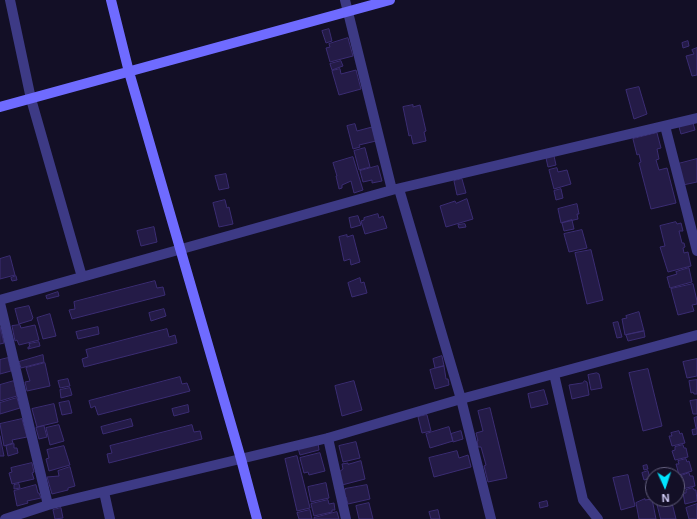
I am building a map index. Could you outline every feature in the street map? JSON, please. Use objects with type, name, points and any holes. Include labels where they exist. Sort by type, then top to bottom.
[{"type":"street","points":[[10,0],[31,98],[82,277]]},
{"type":"street","points":[[111,0],[129,72],[257,519]]},
{"type":"street","points":[[345,0],[396,189],[461,399],[491,519]]},
{"type":"street","points":[[0,107],[390,0]]},
{"type":"street","points":[[0,300],[396,189],[697,118]]},
{"type":"street","points":[[665,126],[697,251]]},
{"type":"street","points":[[0,303],[48,505]]},
{"type":"street","points":[[6,519],[48,505],[328,438],[461,399],[697,335]]},
{"type":"street","points":[[554,374],[583,500],[598,519]]},
{"type":"street","points":[[328,438],[346,519]]},
{"type":"street","points":[[104,492],[110,519]]},
{"type":"building","points":[[329,29],[332,41],[326,43],[322,31]]},
{"type":"building","points":[[348,38],[353,56],[330,62],[326,48],[330,47],[329,44]]},
{"type":"building","points":[[688,41],[689,46],[683,48],[682,43]]},
{"type":"building","points":[[697,48],[697,75],[692,76],[686,56],[694,54],[692,50]]},
{"type":"building","points":[[341,61],[343,66],[332,70],[330,64]]},
{"type":"building","points":[[340,69],[341,74],[356,70],[361,89],[339,95],[332,71]]},
{"type":"building","points":[[639,87],[647,114],[634,119],[626,90]]},
{"type":"building","points":[[413,105],[413,107],[420,105],[426,131],[424,132],[426,141],[413,144],[411,135],[409,136],[403,107]]},
{"type":"building","points":[[693,123],[695,130],[681,134],[679,127]]},
{"type":"building","points":[[355,124],[357,131],[372,127],[376,141],[359,145],[360,147],[353,149],[347,126]]},
{"type":"building","points":[[657,133],[661,148],[657,149],[659,159],[656,160],[659,170],[667,168],[676,203],[651,209],[639,163],[641,162],[639,154],[637,155],[633,139]]},
{"type":"building","points":[[365,148],[370,167],[359,170],[354,151]]},
{"type":"building","points":[[554,156],[556,165],[548,167],[546,158]]},
{"type":"building","points":[[353,157],[363,190],[354,193],[351,181],[342,185],[342,188],[339,189],[333,163]]},
{"type":"building","points":[[697,159],[697,182],[683,185],[678,164]]},
{"type":"building","points":[[378,166],[382,181],[372,183],[372,180],[363,182],[360,171]]},
{"type":"building","points":[[557,168],[558,172],[567,170],[571,184],[554,189],[549,170]]},
{"type":"building","points":[[226,174],[229,188],[219,190],[215,176]]},
{"type":"building","points":[[462,179],[466,193],[457,195],[454,181]]},
{"type":"building","points":[[561,189],[563,198],[556,200],[554,191]]},
{"type":"building","points":[[467,199],[473,219],[446,227],[440,206]]},
{"type":"building","points":[[225,200],[227,208],[229,207],[233,224],[219,227],[213,203]]},
{"type":"building","points":[[577,204],[579,214],[577,214],[578,219],[561,223],[558,209]]},
{"type":"building","points":[[378,214],[379,218],[383,216],[387,228],[365,234],[361,221],[364,220],[364,218]]},
{"type":"building","points":[[358,216],[361,225],[351,228],[349,218]]},
{"type":"building","points":[[572,220],[574,229],[564,231],[562,223]]},
{"type":"building","points":[[676,222],[677,224],[681,223],[683,231],[679,231],[682,243],[684,243],[685,247],[683,248],[684,253],[688,252],[691,266],[668,272],[660,247],[665,246],[660,226]]},
{"type":"building","points":[[465,224],[466,227],[459,228],[458,225]]},
{"type":"building","points":[[154,227],[157,242],[141,246],[137,231]]},
{"type":"building","points":[[582,230],[587,248],[569,252],[564,234]]},
{"type":"building","points":[[347,235],[347,237],[353,235],[360,262],[351,265],[350,259],[344,261],[339,237]]},
{"type":"building","points":[[591,250],[603,300],[587,304],[575,253]]},
{"type":"building","points":[[10,256],[15,275],[0,279],[0,259]]},
{"type":"building","points":[[689,268],[692,282],[670,288],[667,277],[677,274],[676,272]]},
{"type":"building","points":[[16,276],[17,280],[12,281],[11,278]]},
{"type":"building","points":[[360,278],[361,283],[364,282],[367,293],[352,297],[348,283]]},
{"type":"building","points":[[155,281],[157,288],[163,287],[165,295],[72,319],[69,310],[75,309],[74,302]]},
{"type":"building","points":[[693,284],[697,301],[697,304],[692,305],[694,311],[678,315],[671,289]]},
{"type":"building","points":[[58,292],[59,296],[47,299],[46,296]]},
{"type":"building","points":[[29,306],[33,318],[32,320],[19,324],[15,309]]},
{"type":"building","points":[[164,309],[166,316],[151,321],[149,313]]},
{"type":"building","points":[[639,312],[644,331],[625,335],[622,319],[627,318],[626,316]]},
{"type":"building","points":[[50,314],[56,336],[43,339],[37,318]]},
{"type":"building","points":[[618,322],[622,337],[617,338],[613,323]]},
{"type":"building","points":[[20,325],[21,328],[35,325],[39,340],[19,345],[17,340],[15,341],[12,326]]},
{"type":"building","points":[[0,327],[4,343],[0,344]]},
{"type":"building","points":[[98,327],[99,334],[78,339],[76,332]]},
{"type":"building","points":[[167,329],[169,337],[175,335],[177,343],[84,367],[82,359],[88,357],[86,350]]},
{"type":"building","points":[[644,331],[645,337],[628,341],[626,335]]},
{"type":"building","points":[[39,342],[40,346],[28,349],[28,347],[30,347],[29,344]]},
{"type":"building","points":[[43,355],[44,362],[21,368],[19,362]]},
{"type":"building","points":[[442,356],[444,366],[435,368],[433,359]]},
{"type":"building","points":[[8,358],[11,371],[0,374],[0,360]]},
{"type":"building","points":[[697,359],[697,376],[687,378],[683,362]]},
{"type":"building","points":[[45,363],[50,386],[27,391],[25,382],[30,381],[26,368]]},
{"type":"building","points":[[444,366],[446,379],[448,379],[449,385],[435,389],[430,370]]},
{"type":"building","points":[[648,369],[662,426],[643,431],[629,373]]},
{"type":"building","points":[[599,374],[602,388],[591,390],[588,375]]},
{"type":"building","points":[[180,377],[182,384],[187,383],[190,391],[98,415],[95,406],[91,408],[89,401]]},
{"type":"building","points":[[68,379],[70,386],[60,388],[58,381]]},
{"type":"building","points":[[697,380],[697,394],[694,394],[693,392],[691,393],[689,381]]},
{"type":"building","points":[[14,381],[17,396],[0,401],[0,385]]},
{"type":"building","points":[[354,381],[362,410],[342,416],[335,386]]},
{"type":"building","points":[[585,381],[587,382],[589,395],[572,399],[569,385],[582,383]]},
{"type":"building","points":[[70,388],[72,395],[61,398],[60,390]]},
{"type":"building","points":[[544,390],[548,404],[531,408],[528,394]]},
{"type":"building","points":[[17,398],[20,408],[0,414],[0,403]]},
{"type":"building","points":[[697,400],[697,414],[693,414],[690,401]]},
{"type":"building","points":[[69,401],[72,413],[62,415],[59,403]]},
{"type":"building","points":[[54,404],[58,422],[37,427],[32,409]]},
{"type":"building","points":[[188,405],[189,412],[174,416],[172,409]]},
{"type":"building","points":[[490,408],[507,478],[488,482],[484,466],[486,465],[481,447],[478,447],[476,433],[483,431],[478,411]]},
{"type":"building","points":[[427,415],[431,431],[422,433],[418,417]]},
{"type":"building","points":[[697,417],[697,428],[696,428],[694,418]]},
{"type":"building","points":[[22,419],[27,437],[12,440],[13,443],[4,446],[0,424]]},
{"type":"building","points":[[131,419],[133,426],[103,434],[101,427]]},
{"type":"building","points":[[59,425],[64,441],[50,445],[46,428]]},
{"type":"building","points":[[192,425],[194,432],[200,431],[202,439],[109,463],[107,454],[112,453],[110,446]]},
{"type":"building","points":[[44,426],[47,437],[39,439],[36,428]]},
{"type":"building","points":[[449,427],[453,441],[430,448],[426,434]]},
{"type":"building","points":[[697,429],[697,434],[693,435],[692,430]]},
{"type":"building","points":[[461,431],[463,439],[453,442],[451,434]]},
{"type":"building","points":[[679,431],[680,434],[682,433],[685,443],[672,446],[669,436],[672,436],[671,433]]},
{"type":"building","points":[[0,436],[4,456],[0,456]]},
{"type":"building","points":[[356,442],[360,458],[343,462],[339,446]]},
{"type":"building","points":[[318,443],[319,450],[300,455],[298,448]]},
{"type":"building","points":[[14,444],[14,448],[17,448],[18,453],[8,456],[6,446]]},
{"type":"building","points":[[683,445],[684,448],[686,448],[688,457],[675,460],[672,451],[675,450],[675,447]]},
{"type":"building","points":[[64,446],[70,465],[49,471],[46,459],[49,458],[47,450]]},
{"type":"building","points":[[457,451],[459,458],[468,455],[471,467],[434,477],[429,458]]},
{"type":"building","points":[[320,453],[325,471],[309,475],[308,472],[304,473],[300,458]]},
{"type":"building","points":[[297,456],[310,508],[297,511],[285,459]]},
{"type":"building","points":[[686,459],[687,462],[689,461],[692,471],[685,473],[685,467],[677,467],[676,464],[679,464],[678,461]]},
{"type":"building","points":[[361,461],[365,479],[342,485],[339,472],[343,469],[342,464]]},
{"type":"building","points":[[32,463],[34,472],[32,473],[34,479],[12,484],[9,473],[12,472],[11,468]]},
{"type":"building","points":[[647,465],[648,467],[645,467],[644,470],[643,466]]},
{"type":"building","points":[[70,467],[75,486],[68,488],[68,490],[52,494],[47,477],[59,476],[58,471]]},
{"type":"building","points":[[645,472],[645,480],[644,480],[642,473]]},
{"type":"building","points":[[689,473],[690,476],[693,476],[695,486],[685,488],[685,474]]},
{"type":"building","points":[[628,475],[635,506],[621,510],[613,478]]},
{"type":"building","points":[[326,483],[329,498],[311,502],[308,487]]},
{"type":"building","points":[[19,484],[20,488],[14,489],[14,485]]},
{"type":"building","points":[[36,485],[41,498],[27,501],[28,503],[17,506],[14,491]]},
{"type":"building","points":[[367,485],[370,499],[348,504],[343,490]]},
{"type":"building","points":[[693,488],[696,490],[697,501],[685,504],[686,490]]},
{"type":"building","points":[[645,499],[645,507],[654,507],[656,519],[639,519],[636,503]]},
{"type":"building","points":[[328,500],[329,504],[334,503],[335,510],[314,516],[311,504]]},
{"type":"building","points":[[547,501],[548,506],[540,508],[539,503]]},
{"type":"building","points":[[369,503],[373,519],[359,519],[356,506]]},
{"type":"building","points":[[697,504],[697,519],[689,519],[686,508]]},
{"type":"building","points":[[658,507],[673,507],[676,519],[661,519]]},
{"type":"building","points":[[61,508],[63,518],[55,519],[53,510]]},
{"type":"building","points":[[310,510],[312,519],[299,519],[297,513]]},
{"type":"building","points":[[438,510],[440,519],[431,519],[429,512]]},
{"type":"building","points":[[337,512],[339,519],[314,519],[314,518]]}]
